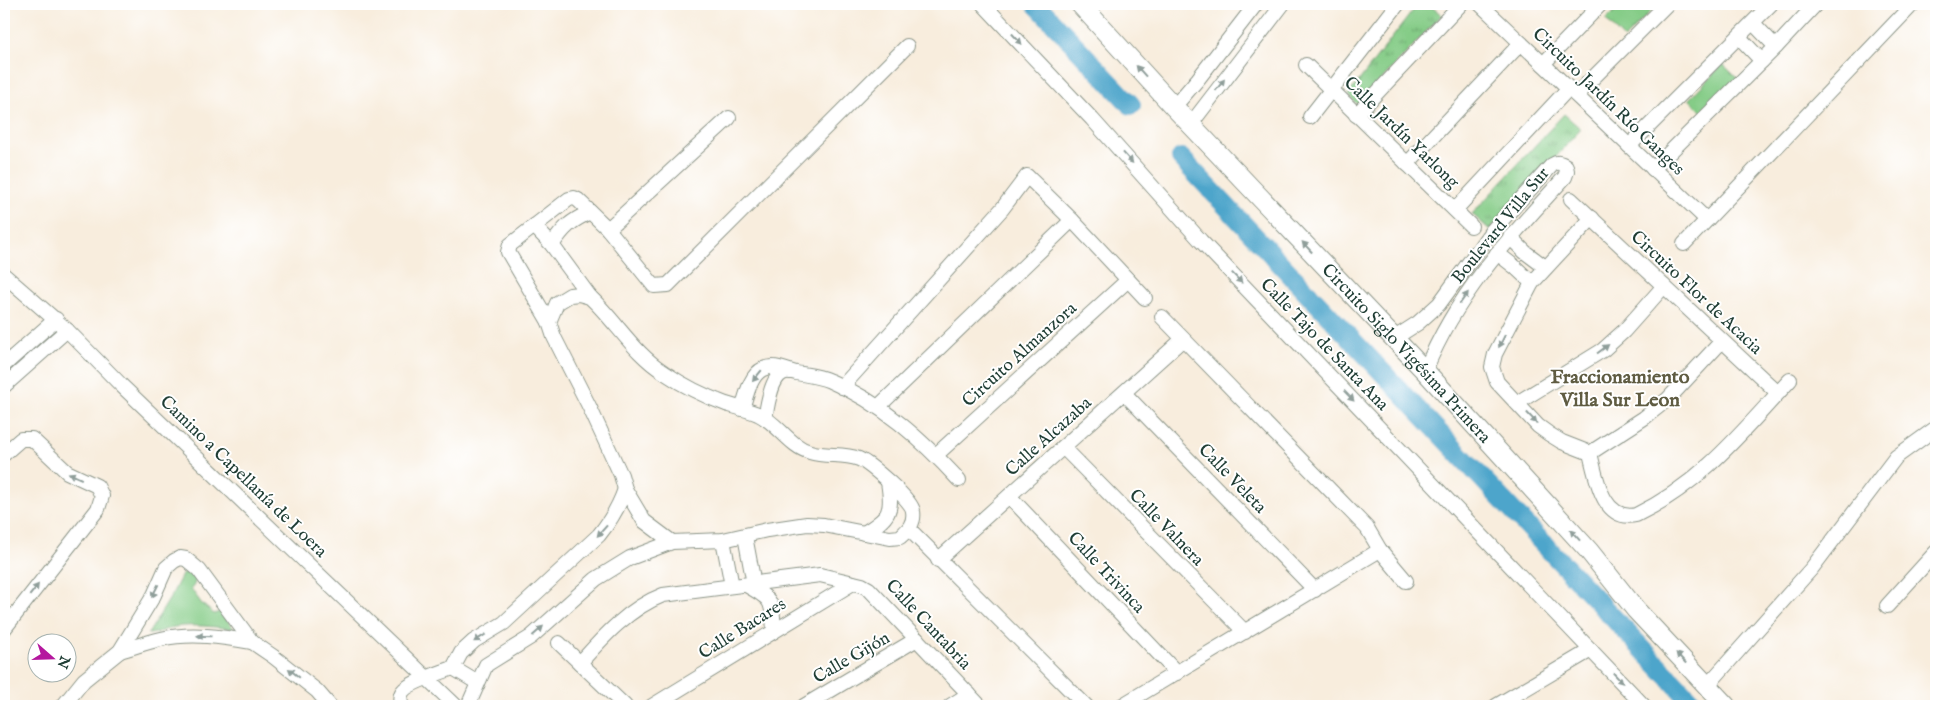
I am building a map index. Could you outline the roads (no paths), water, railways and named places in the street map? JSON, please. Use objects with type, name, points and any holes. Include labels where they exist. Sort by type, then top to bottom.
[{"type":"main road","name":"Circuito Siglo Vigésima Primera","points":[[1080,4],[1174,107],[1425,371],[1589,551],[1636,610],[1726,706]]},
{"type":"street","name":"Calle Tajo de Santa Ana","points":[[983,4],[1092,119],[1201,241],[1644,706]]},
{"type":"street","points":[[1174,107],[1256,4]]},
{"type":"street","points":[[1191,124],[1283,4]]},
{"type":"street","points":[[1310,117],[1398,4]]},
{"type":"street","points":[[1356,115],[1461,4]]},
{"type":"street","points":[[1543,64],[1601,4]]},
{"type":"street","points":[[1455,210],[1572,92],[1667,4]]},
{"type":"street","points":[[1629,146],[1771,4]]},
{"type":"street","points":[[1653,169],[1776,47],[1816,4]]},
{"type":"street","points":[[1684,244],[1912,4]]},
{"type":"street","name":"Circuito Jardín Río Ganges","points":[[1485,5],[1521,43],[1707,220]]},
{"type":"street","points":[[1753,23],[1776,47]]},
{"type":"street","points":[[1739,37],[1762,61]]},
{"type":"street","points":[[1407,164],[1521,43]]},
{"type":"street","points":[[672,542],[644,521],[625,488],[621,475],[554,337],[549,322],[508,252],[510,245],[569,199],[574,198],[608,228],[654,286],[668,285],[908,46]]},
{"type":"street","name":"Calle Jardín Yarlong","points":[[1306,65],[1471,226]]},
{"type":"street","points":[[608,228],[729,118]]},
{"type":"street","name":"Boulevard Villa Sur","points":[[1393,339],[1418,323],[1438,304],[1491,232],[1552,165],[1556,162],[1566,166],[1565,177],[1510,237],[1453,313],[1437,341],[1425,371]]},
{"type":"street","points":[[842,387],[1002,209],[1027,176],[1072,220],[1144,298]]},
{"type":"street","name":"Circuito Flor de Acacia","points":[[1572,199],[1778,393]]},
{"type":"street","points":[[552,245],[563,228],[573,220],[590,212]]},
{"type":"street","points":[[1592,218],[1532,283],[1495,354],[1492,367],[1497,382],[1549,434],[1590,453],[1602,494],[1616,512],[1629,516],[1646,510],[1698,476],[1713,463],[1790,380]]},
{"type":"street","points":[[878,407],[1072,220]]},
{"type":"street","points":[[468,706],[486,665],[531,637],[596,579],[630,558],[672,542],[723,540],[767,530],[807,524],[824,524],[890,538],[900,537],[912,523],[913,511],[910,503],[878,472],[860,460],[843,455],[810,452],[786,438],[765,418],[690,389],[662,372],[636,348],[590,297],[552,245],[534,226]]},
{"type":"street","points":[[1510,237],[1545,268]]},
{"type":"street","points":[[1497,253],[1532,283]]},
{"type":"street","name":"Camino a Capellanía de Loera","points":[[4,275],[56,319],[121,385],[456,706]]},
{"type":"street","name":"Circuito Almanzora","points":[[936,455],[1128,280]]},
{"type":"street","points":[[1517,403],[1603,350],[1624,331],[1664,286]]},
{"type":"street","points":[[549,322],[557,303],[570,295],[579,294],[590,297]]},
{"type":"street","points":[[1438,304],[1453,313]]},
{"type":"street","points":[[1162,317],[1366,528],[1380,550],[1406,581]]},
{"type":"street","points":[[4,365],[56,319]]},
{"type":"street","points":[[4,386],[67,330]]},
{"type":"street","name":"Calle Alcazaba","points":[[938,560],[1183,339]]},
{"type":"street","points":[[1590,453],[1644,418],[1668,399],[1722,341]]},
{"type":"street","points":[[742,409],[749,387],[757,373],[762,369],[777,367],[790,372]]},
{"type":"street","points":[[765,418],[771,390],[779,374],[785,371],[828,380],[878,407],[936,455],[959,480]]},
{"type":"street","name":"Calle Veleta","points":[[1124,392],[1315,590]]},
{"type":"street","points":[[1707,686],[1812,568],[1896,457],[1936,428]]},
{"type":"street","points":[[4,454],[21,439],[32,439],[67,472],[97,486],[102,496],[98,509],[4,628]]},
{"type":"street","name":"Calle Valnera","points":[[1063,447],[1245,632]]},
{"type":"street","points":[[864,533],[882,522],[888,513],[891,502],[888,482]]},
{"type":"street","points":[[402,706],[400,697],[404,690],[426,678],[454,668],[461,653],[474,641],[504,624],[599,535],[619,506],[625,488]]},
{"type":"street","name":"Calle Trivinca","points":[[1009,496],[1177,673]]},
{"type":"street","points":[[908,529],[1086,706]]},
{"type":"street","points":[[744,585],[745,536]]},
{"type":"street","points":[[723,540],[744,585],[766,597],[770,602],[773,608],[774,631]]},
{"type":"street","points":[[1121,706],[1380,550]]},
{"type":"street","points":[[1886,606],[1936,552]]},
{"type":"street","points":[[63,706],[84,680],[120,651],[154,595],[166,568],[180,558],[186,559],[199,570],[252,642],[274,656],[317,691],[330,706]]},
{"type":"street","name":"Calle Cantabria","points":[[580,663],[623,619],[653,599],[663,595],[820,575],[869,589],[980,706]]},
{"type":"street","name":"Calle Bacares","points":[[652,706],[853,583]]},
{"type":"street","points":[[120,651],[163,639],[195,636],[220,637],[252,642]]},
{"type":"street","name":"Calle Gijón","points":[[804,706],[917,639]]},
{"type":"street","points":[[559,643],[626,706]]},
{"type":"street","points":[[1496,706],[1591,650]]},
{"type":"street","points":[[454,668],[478,683]]},
{"type":"street","points":[[950,706],[969,694]]},
{"type":"waterway","points":[[1036,4],[1131,105]]},
{"type":"waterway","points":[[1181,158],[1696,706]]},
{"type":"district","name":"Fraccionamiento Villa Sur Leon","points":[[1620,388]]}]
